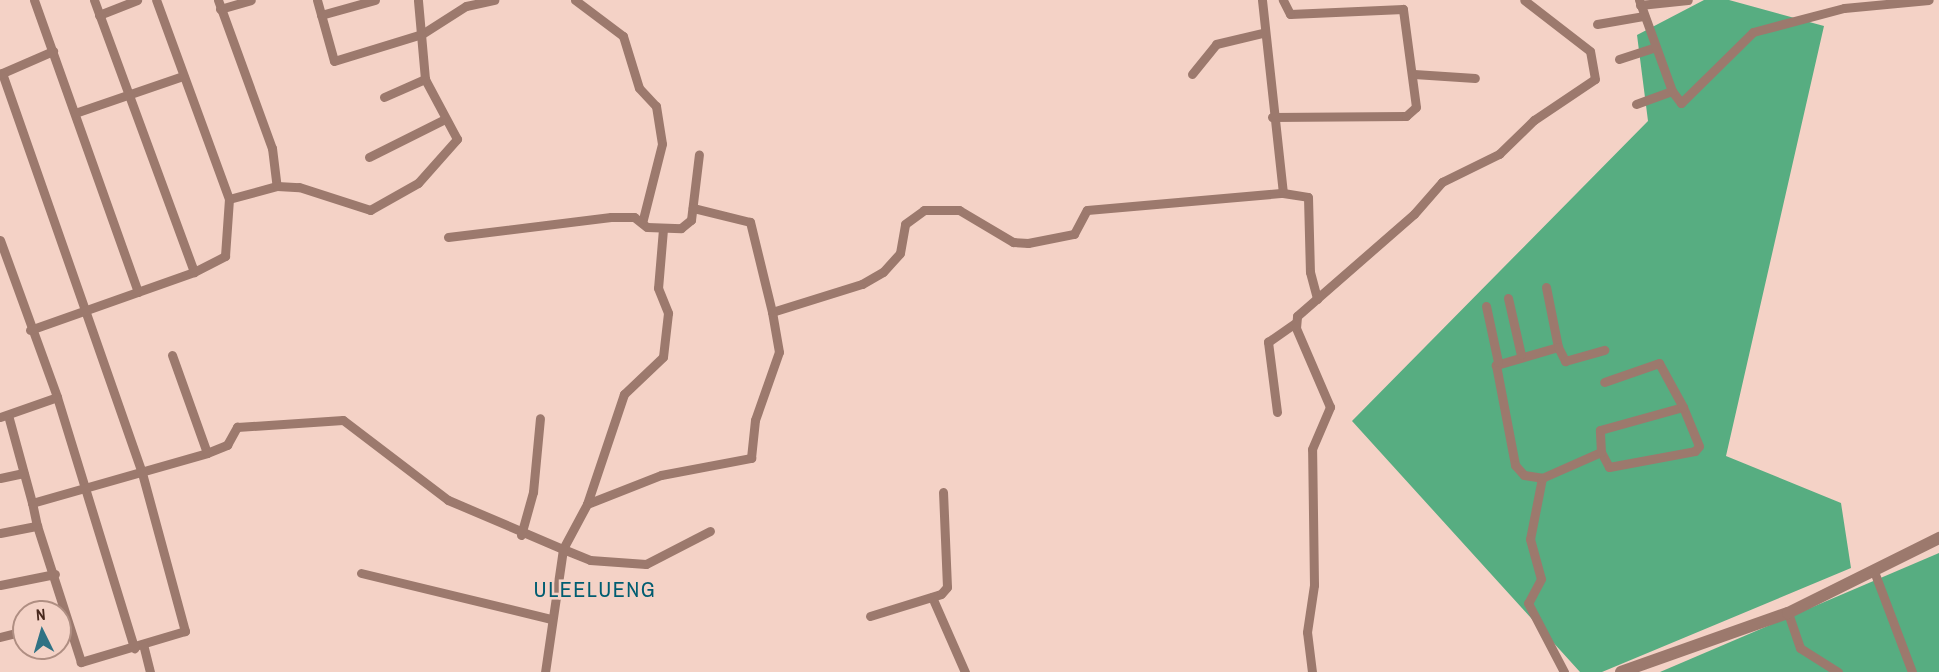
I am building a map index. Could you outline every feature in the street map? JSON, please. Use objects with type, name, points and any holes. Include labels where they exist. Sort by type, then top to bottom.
[{"type":"street","points":[[34,0],[138,292]]},
{"type":"street","points":[[94,0],[126,95],[194,272]]},
{"type":"street","points":[[99,15],[137,0]]},
{"type":"street","points":[[30,330],[194,272],[225,256],[229,199],[156,0]]},
{"type":"street","points":[[251,0],[219,4],[272,148],[277,186]]},
{"type":"street","points":[[317,0],[334,61],[422,34],[466,6],[494,0]]},
{"type":"street","points":[[321,15],[373,0]]},
{"type":"street","points":[[229,199],[277,186],[308,189],[374,210],[418,183],[428,166],[456,143],[457,134],[445,119],[424,79],[418,0]]},
{"type":"street","points":[[575,0],[623,36],[639,88],[656,106],[662,144],[642,223]]},
{"type":"street","points":[[1262,0],[1262,33],[1283,192]]},
{"type":"street","points":[[1272,117],[1406,116],[1416,108],[1408,27],[1399,7],[1290,14],[1283,0]]},
{"type":"street","points":[[1277,412],[1268,342],[1295,323],[1317,299],[1442,182],[1504,151],[1534,120],[1595,79],[1590,51],[1524,0]]},
{"type":"street","points":[[1688,0],[1640,3],[1672,91],[1681,103],[1745,36],[1763,28],[1844,8],[1929,0]]},
{"type":"street","points":[[1598,24],[1644,16]]},
{"type":"street","points":[[1192,74],[1216,44],[1262,33]]},
{"type":"street","points":[[1619,59],[1655,47]]},
{"type":"street","points":[[53,51],[1,74],[142,473],[186,624],[181,634],[83,663],[72,639]]},
{"type":"street","points":[[1414,74],[1474,78]]},
{"type":"street","points":[[75,112],[183,76]]},
{"type":"street","points":[[384,97],[424,79]]},
{"type":"street","points":[[1636,104],[1672,91]]},
{"type":"street","points":[[369,157],[445,119]]},
{"type":"street","points":[[448,237],[558,227],[587,218],[631,216],[642,223],[663,229],[686,226],[693,208],[699,154]]},
{"type":"street","points":[[772,312],[883,272],[900,254],[905,224],[924,210],[959,210],[1007,239],[1028,243],[1074,234],[1087,210],[1283,192],[1308,197],[1310,272],[1317,299]]},
{"type":"street","points":[[587,504],[660,475],[750,460],[755,420],[779,352],[772,312],[750,222],[693,208]]},
{"type":"street","points":[[545,672],[563,549],[587,504],[624,394],[663,357],[668,313],[658,288],[663,229]]},
{"type":"street","points":[[0,240],[30,330],[57,398],[139,646],[150,672]]},
{"type":"street","points":[[1546,287],[1558,347],[1565,361],[1604,350]]},
{"type":"street","points":[[1508,298],[1521,355]]},
{"type":"street","points":[[1486,306],[1515,465],[1524,475],[1542,478],[1602,452]]},
{"type":"street","points":[[1295,323],[1330,407],[1312,449],[1314,585],[1307,632],[1312,672]]},
{"type":"street","points":[[1498,362],[1558,347]]},
{"type":"street","points":[[172,356],[207,453]]},
{"type":"street","points":[[1604,382],[1659,363],[1683,407],[1697,450],[1609,467],[1602,452],[1600,430],[1683,407]]},
{"type":"street","points":[[57,398],[4,416],[23,473],[37,526],[55,574],[60,600]]},
{"type":"street","points":[[521,535],[533,492],[540,418]]},
{"type":"street","points":[[32,503],[207,453],[227,444],[237,427],[343,420],[437,494],[521,535],[590,560],[646,564],[710,531]]},
{"type":"street","points":[[0,478],[23,473]]},
{"type":"street","points":[[1542,478],[1530,538],[1541,579],[1527,600],[1564,672]]},
{"type":"street","points":[[870,616],[932,597],[948,583],[944,492]]},
{"type":"street","points":[[0,533],[37,526]]},
{"type":"street","points":[[1621,672],[1788,613],[1875,574],[1939,538]]},
{"type":"street","points":[[361,573],[551,619]]},
{"type":"street","points":[[0,585],[55,574]]},
{"type":"street","points":[[1875,574],[1912,672]]},
{"type":"street","points":[[932,597],[965,672]]},
{"type":"street","points":[[1788,613],[1800,648],[1838,672]]},
{"type":"green space","points":[[1704,0],[1729,0],[1824,26],[1726,456],[1841,503],[1851,568],[1602,672],[1580,672],[1352,421],[1648,121],[1637,35]]},
{"type":"green space","points":[[1939,553],[1939,672],[1660,672]]},
{"type":"district","name":"ULEELUENG","points":[[595,590]]}]
